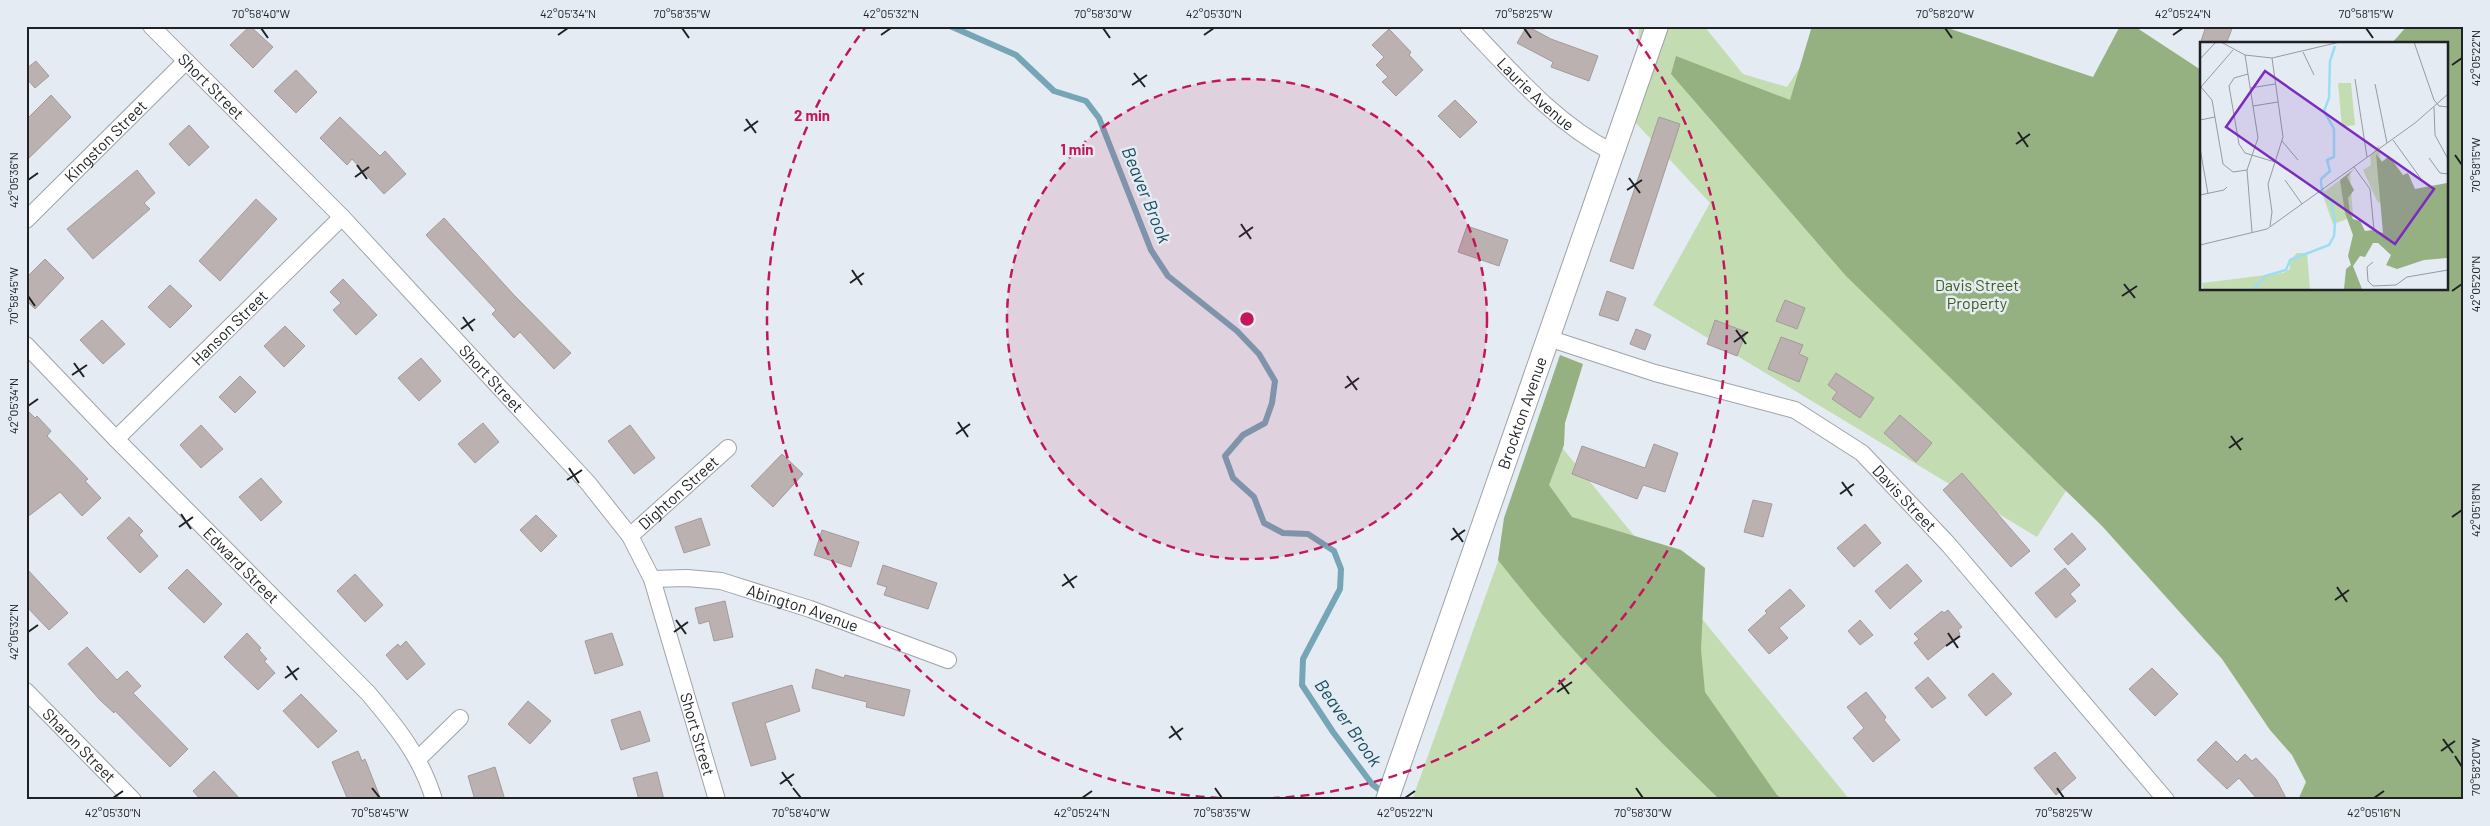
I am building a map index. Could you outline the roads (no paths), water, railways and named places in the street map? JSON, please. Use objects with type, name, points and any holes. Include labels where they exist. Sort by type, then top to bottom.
[{"type":"main road","name":"Brockton Avenue","points":[[1390,792],[1657,26]]},
{"type":"street","name":"Short Street","points":[[151,26],[342,217],[588,483],[630,536],[652,579],[718,800]]},
{"type":"street","name":"Laurie Avenue","points":[[1468,26],[1561,120],[1592,142],[1612,152]]},
{"type":"street","name":"Kingston Street","points":[[26,220],[185,62]]},
{"type":"street","name":"Hanson Street","points":[[116,439],[342,217]]},
{"type":"street","name":"Davis Street","points":[[1548,338],[1655,374],[1795,410],[1862,453],[1953,550],[2166,800]]},
{"type":"street","name":"Edward Street","points":[[26,345],[116,439],[368,693],[395,725],[418,759],[434,800]]},
{"type":"street","name":"Dighton Street","points":[[630,536],[728,448]]},
{"type":"street","name":"Abington Avenue","points":[[652,579],[687,578],[721,581],[810,609],[948,660]]},
{"type":"street","name":"Sharon Street","points":[[26,691],[133,800]]},
{"type":"street","points":[[418,759],[460,718]]},
{"type":"waterway","name":"Beaver Brook","points":[[950,26],[1016,55],[1054,91],[1086,101],[1099,118],[1151,250],[1168,276],[1237,331],[1259,354],[1275,381],[1272,403],[1265,423],[1243,435],[1225,456],[1233,478],[1254,497],[1264,523],[1283,533],[1308,534],[1334,551],[1341,569],[1340,589],[1303,659],[1302,685],[1333,732],[1372,784],[1385,794]]},
{"type":"park label","name":"Davis Street Property","points":[[1977,294]]}]
